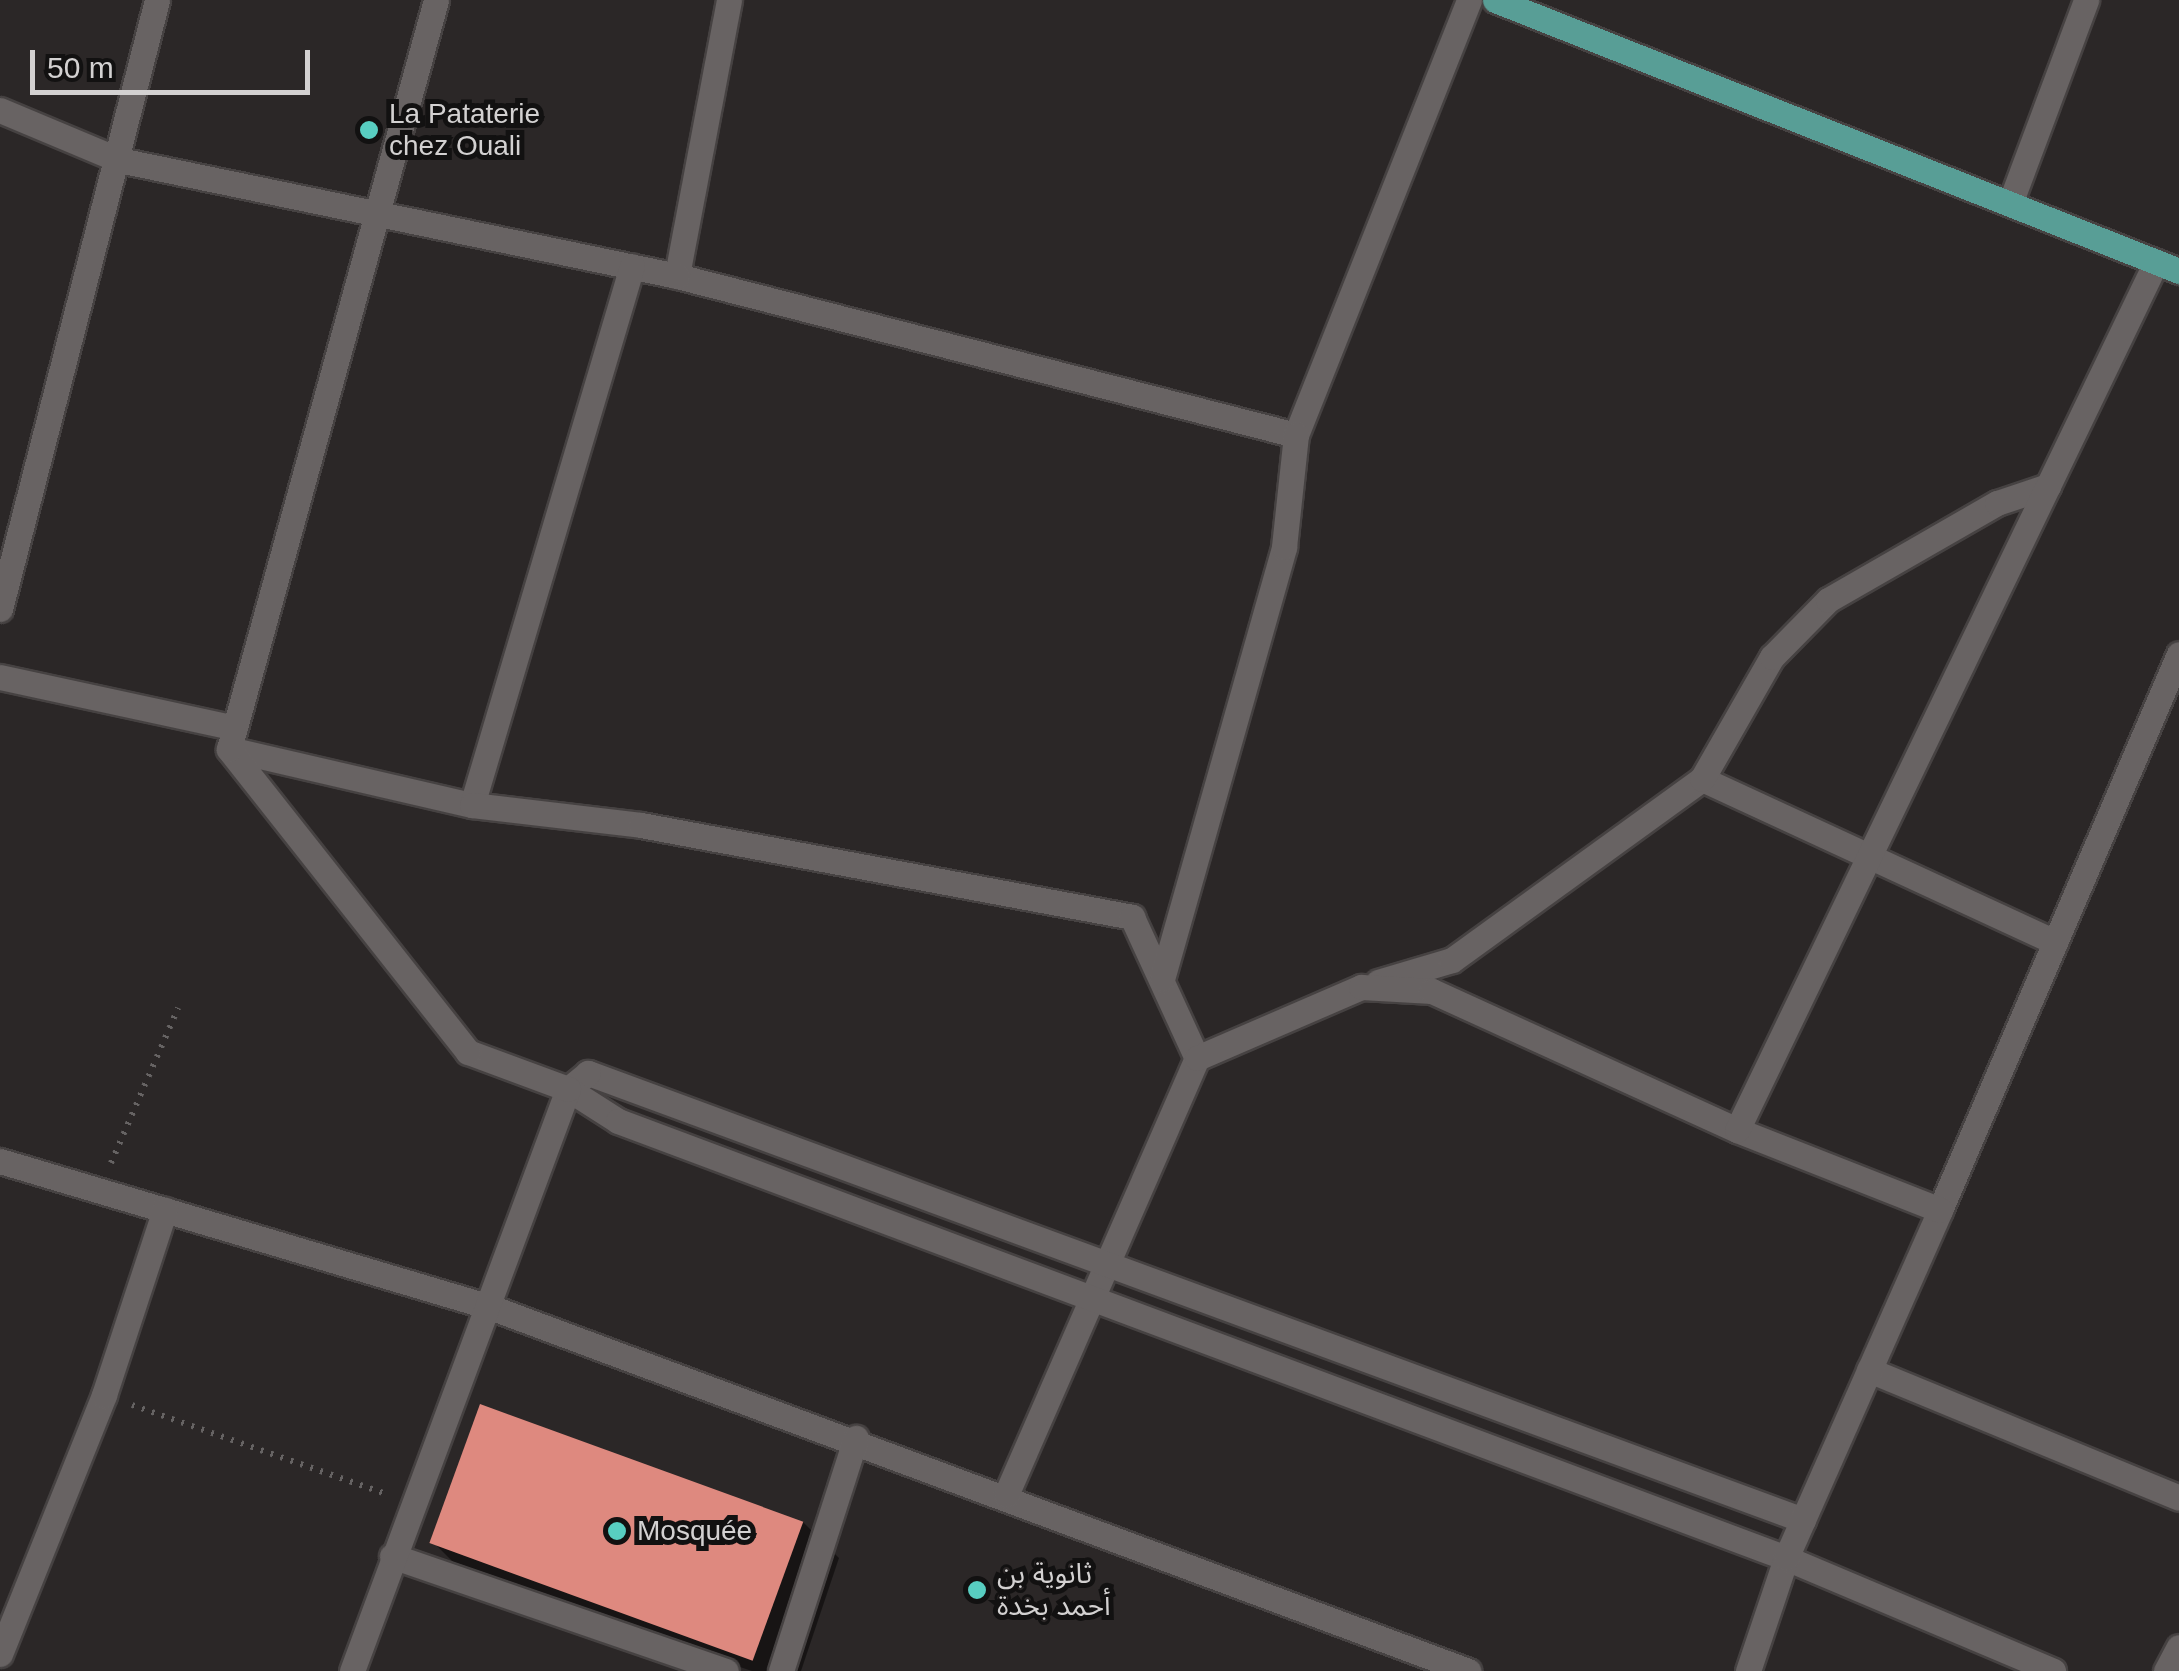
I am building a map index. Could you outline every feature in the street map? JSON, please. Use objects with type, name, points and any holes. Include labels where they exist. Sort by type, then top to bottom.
[{"type":"main road","points":[[1494,0],[2168,266]]},
{"type":"street","points":[[0,609],[119,160],[157,0]]},
{"type":"street","points":[[232,738],[380,214],[436,0]]},
{"type":"street","points":[[677,276],[729,0]]},
{"type":"street","points":[[1162,979],[1284,546],[1296,435],[1469,0]]},
{"type":"street","points":[[2011,201],[2086,0]]},
{"type":"street","points":[[0,110],[119,160],[677,276],[1296,435]]},
{"type":"street","points":[[472,805],[632,266]]},
{"type":"street","points":[[1737,1130],[2048,486],[2168,266]]},
{"type":"street","points":[[1006,1495],[1197,1058],[1362,987],[1452,960],[1702,779],[1772,656],[1828,600],[1997,503],[2048,486]]},
{"type":"street","points":[[1748,1671],[1786,1558],[2179,654]]},
{"type":"street","points":[[0,677],[472,805],[641,825],[1132,916],[1197,1058]]},
{"type":"street","points":[[232,738],[468,1052],[568,1089],[618,1120],[1786,1558],[2053,1671]]},
{"type":"street","points":[[1702,779],[2055,942]]},
{"type":"street","points":[[1362,987],[1432,991],[1737,1130],[1940,1210]]},
{"type":"street","points":[[352,1671],[568,1089],[588,1073],[1803,1520]]},
{"type":"street","points":[[0,1161],[98,1194],[165,1210],[490,1307],[856,1438],[1468,1671]]},
{"type":"street","points":[[0,1654],[104,1395],[165,1210]]},
{"type":"street","points":[[1869,1370],[2179,1498]]},
{"type":"street","points":[[781,1671],[856,1438]]},
{"type":"street","points":[[392,1556],[726,1671]]},
{"type":"street","points":[[2166,1671],[2179,1647]]},
{"type":"path","points":[[98,1194],[178,1008]]},
{"type":"path","points":[[104,1395],[414,1504]]},
{"type":"building","name":"Mosquée","points":[[480,1404],[803,1522],[753,1661],[429,1543]]},
{"type":"place","name":"La Pataterie chez Ouali","points":[[369,130]]},
{"type":"place","name":"Mosquée","points":[[617,1531]]},
{"type":"place","name":"ثانوية بن أحمد بخدة","points":[[977,1590]]}]
